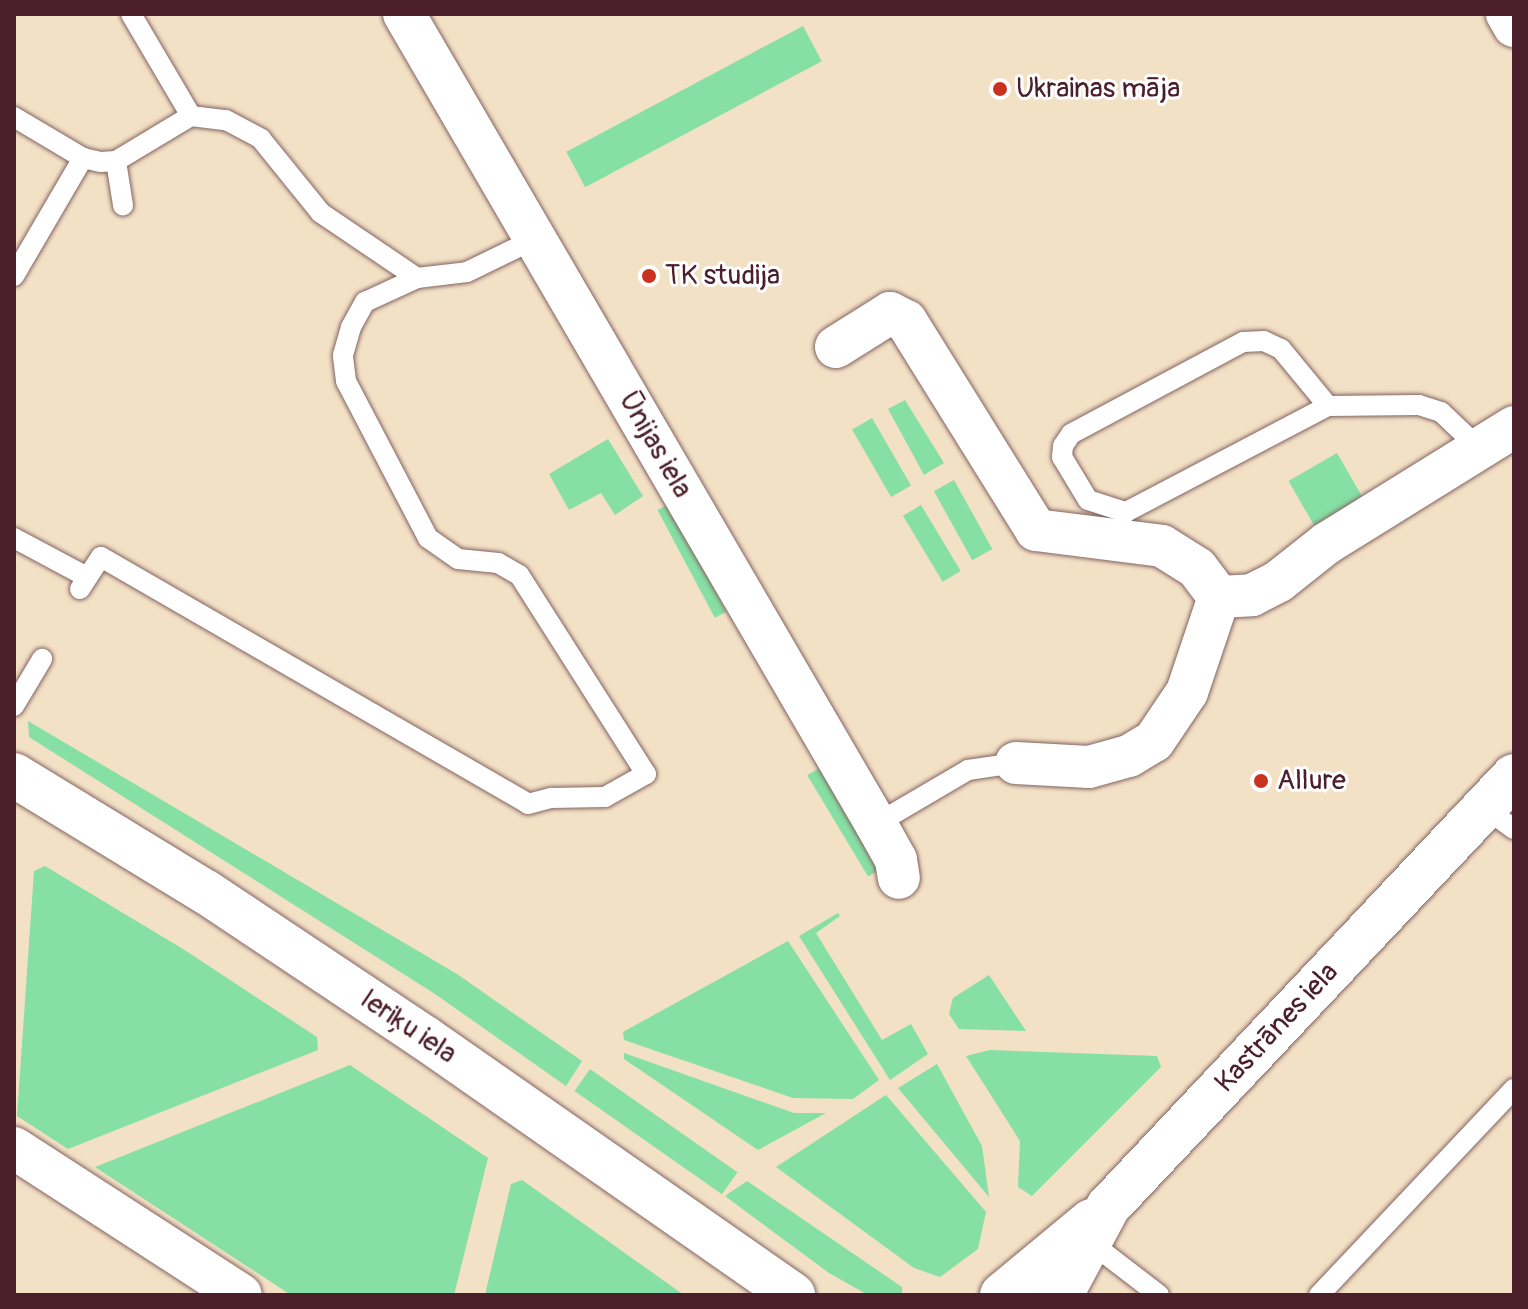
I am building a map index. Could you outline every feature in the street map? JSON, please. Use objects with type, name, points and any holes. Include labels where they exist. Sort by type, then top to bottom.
[{"type":"main road","name":"Ieriķu iela","points":[[14,775],[206,892],[387,1012],[793,1295]]},
{"type":"main road","name":"Kastrānes iela","points":[[1061,1295],[1099,1225],[1504,804]]},
{"type":"main road","points":[[1002,1295],[1099,1225]]},
{"type":"street","name":"Ūnijas iela","points":[[404,14],[876,824],[896,860],[899,878]]},
{"type":"street","points":[[1507,14],[1514,26]]},
{"type":"street","points":[[836,347],[890,313],[906,321],[1036,530],[1162,546],[1197,568],[1219,597]]},
{"type":"street","points":[[1219,597],[1252,595],[1279,581],[1327,543],[1497,438]]},
{"type":"street","points":[[1016,763],[1089,767],[1129,756],[1154,741],[1187,692],[1219,597]]},
{"type":"street","points":[[14,1148],[241,1295]]},
{"type":"lane","points":[[131,14],[191,116]]},
{"type":"lane","points":[[14,117],[83,158],[116,161],[191,116],[226,120],[261,139],[321,213],[417,278]]},
{"type":"lane","points":[[14,276],[83,158]]},
{"type":"lane","points":[[116,161],[123,205]]},
{"type":"lane","points":[[14,538],[84,583],[101,557],[528,804],[551,798],[605,797],[646,774],[519,575],[498,563],[458,559],[428,538],[346,381],[343,355],[351,327],[365,302],[417,278],[467,272],[535,239]]},
{"type":"lane","points":[[1328,406],[1281,349],[1264,341],[1243,342],[1071,434],[1063,446],[1062,457],[1088,500],[1126,512],[1328,406],[1419,405],[1497,438]]},
{"type":"lane","points":[[14,706],[42,659]]},
{"type":"lane","points":[[876,824],[968,770],[1016,763]]},
{"type":"lane","points":[[1319,1295],[1514,1089]]},
{"type":"lane","points":[[1099,1225],[1159,1295]]},
{"type":"green space","points":[[803,26],[822,61],[585,187],[566,152]]},
{"type":"green space","points":[[905,400],[944,463],[924,475],[888,409]]},
{"type":"green space","points":[[872,418],[911,486],[891,497],[852,430]]},
{"type":"green space","points":[[608,439],[643,496],[615,515],[601,493],[569,510],[549,474]]},
{"type":"green space","points":[[1337,453],[1365,501],[1317,529],[1289,481]]},
{"type":"green space","points":[[954,480],[992,549],[972,560],[934,491]]},
{"type":"green space","points":[[669,504],[726,612],[715,618],[658,510]]},
{"type":"green space","points":[[921,505],[961,571],[943,582],[903,516]]},
{"type":"green space","points":[[28,721],[457,974],[582,1061],[566,1086],[435,994],[29,737]]},
{"type":"green space","points":[[821,767],[882,868],[868,876],[807,775]]},
{"type":"green space","points":[[45,866],[183,949],[317,1037],[318,1050],[68,1149],[17,1116],[34,871]]},
{"type":"green space","points":[[838,913],[840,916],[816,933],[882,1040],[911,1024],[928,1054],[890,1080],[799,936]]},
{"type":"green space","points":[[788,941],[879,1080],[853,1099],[793,1098],[624,1040],[623,1032]]},
{"type":"green space","points":[[989,975],[1026,1031],[959,1029],[949,1014],[953,998]]},
{"type":"green space","points":[[990,1050],[1157,1056],[1161,1067],[1032,1196],[1018,1187],[1020,1141],[966,1056]]},
{"type":"green space","points":[[624,1053],[794,1113],[826,1113],[758,1150],[624,1059]]},
{"type":"green space","points":[[937,1064],[982,1146],[989,1197],[898,1088]]},
{"type":"green space","points":[[350,1065],[488,1158],[454,1295],[291,1295],[95,1167]]},
{"type":"green space","points":[[590,1069],[737,1172],[722,1194],[575,1091]]},
{"type":"green space","points":[[886,1095],[986,1212],[978,1249],[940,1277],[914,1268],[776,1167]]},
{"type":"green space","points":[[522,1180],[684,1295],[485,1295],[511,1184]]},
{"type":"green space","points":[[747,1181],[902,1287],[902,1295],[868,1295],[829,1273],[725,1196]]},
{"type":"place","name":"Ukrainas māja","points":[[1000,89]]},
{"type":"place","name":"TK studija","points":[[649,276]]},
{"type":"place","name":"Allure","points":[[1261,781]]}]
